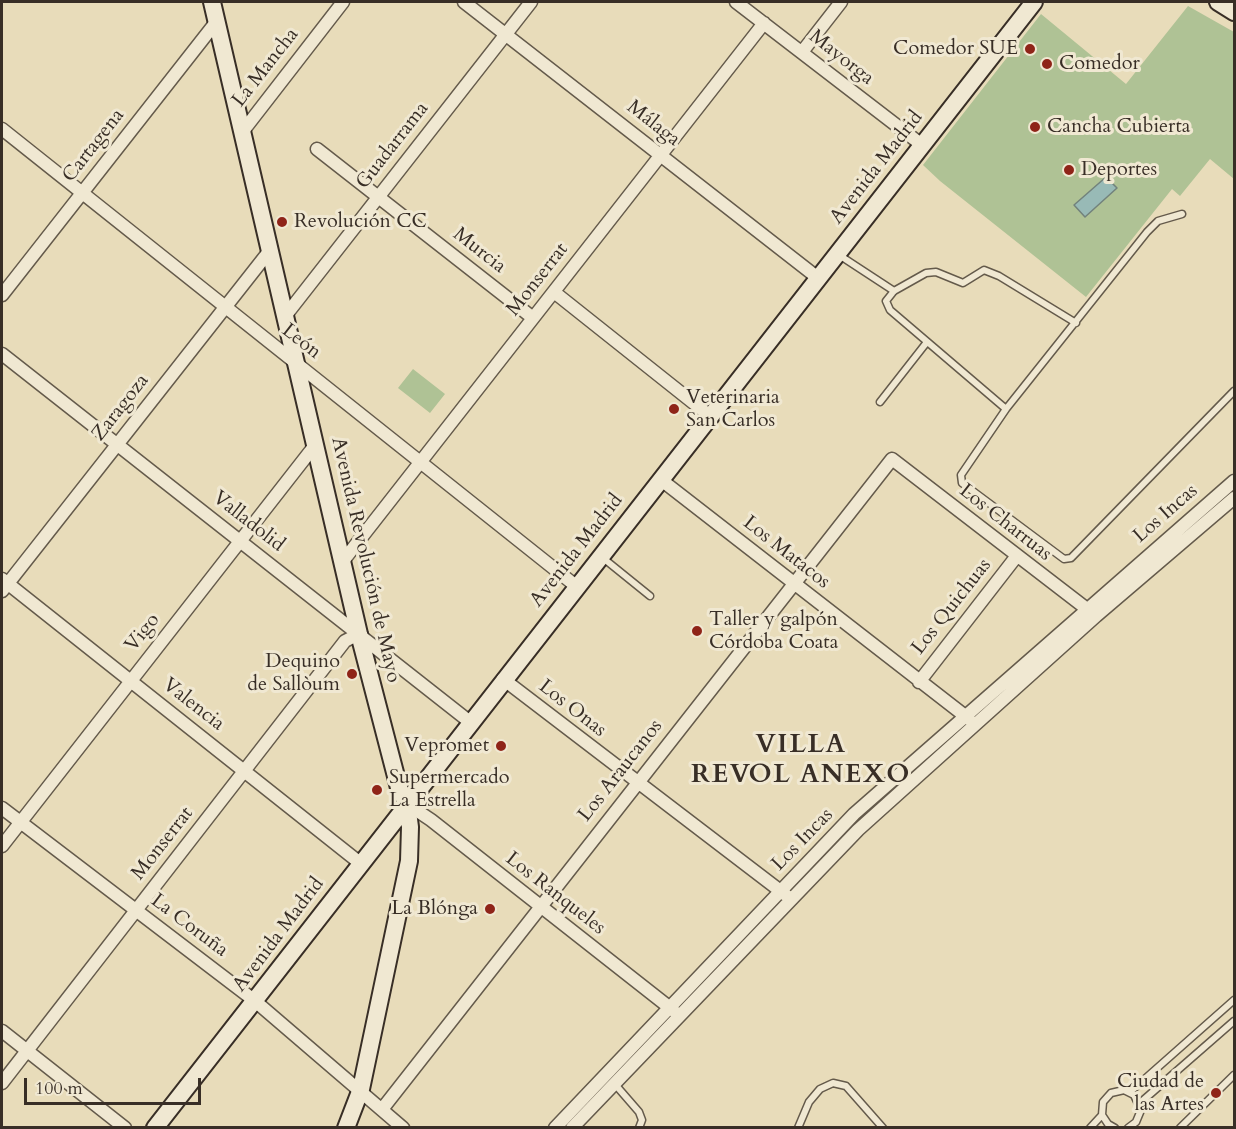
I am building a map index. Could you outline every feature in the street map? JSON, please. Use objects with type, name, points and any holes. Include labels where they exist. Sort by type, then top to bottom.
[{"type":"main road","name":"Avenida Revolución de Mayo","points":[[212,2],[359,634],[399,788],[407,804],[410,827],[409,861],[361,1089],[346,1128]]},
{"type":"main road","name":"Avenida Madrid","points":[[155,1128],[1034,2]]},
{"type":"main road","points":[[1218,2],[1234,12]]},
{"type":"street","name":"La Mancha","points":[[243,130],[343,2]]},
{"type":"street","name":"Málaga","points":[[464,2],[818,278]]},
{"type":"street","name":"Guadarrama","points":[[286,315],[531,2]]},
{"type":"street","name":"Mayorga","points":[[736,2],[922,145]]},
{"type":"street","points":[[802,52],[841,2]]},
{"type":"street","name":"Cartagena","points":[[2,295],[217,21]]},
{"type":"street","name":"Monserrat","points":[[343,561],[764,24]]},
{"type":"street","name":"León","points":[[2,129],[576,586]]},
{"type":"street","name":"Murcia","points":[[317,149],[533,318]]},
{"type":"street","name":"Zaragoza","points":[[3,584],[271,249]]},
{"type":"street","points":[[554,292],[710,416]]},
{"type":"street","name":"Valladolid","points":[[2,354],[470,722]]},
{"type":"street","name":"Vigo","points":[[2,846],[316,444]]},
{"type":"street","name":"Los Charruas","points":[[892,459],[1016,557],[1092,613]]},
{"type":"street","name":"Los Araucanos","points":[[383,1108],[539,906],[892,459]]},
{"type":"street","name":"Los Matacos","points":[[660,479],[969,720]]},
{"type":"street","name":"Los Incas","points":[[555,1128],[610,1079],[785,895],[858,830],[969,720],[1092,613],[1234,481]]},
{"type":"street","name":"Los Incas","points":[[1092,613],[1234,498]]},
{"type":"street","name":"Los Quichuas","points":[[919,682],[1016,557]]},
{"type":"street","name":"Valencia","points":[[3,584],[244,770],[360,863]]},
{"type":"street","name":"Monserrat","points":[[2,1083],[345,641],[359,634]]},
{"type":"street","name":"Los Onas","points":[[503,680],[785,895]]},
{"type":"street","name":"Los Ranqueles","points":[[407,804],[431,820],[674,1011]]},
{"type":"street","name":"La Coruña","points":[[2,808],[255,1001],[361,1089],[403,1128]]},
{"type":"street","points":[[2,1031],[125,1128]]},
{"type":"street","name":"Los Incas","points":[[572,1128],[610,1079]]},
{"type":"lane","points":[[1182,214],[1158,221],[1148,232],[1006,409],[961,475],[962,483],[1064,559],[1071,558],[1234,391]]},
{"type":"lane","points":[[837,254],[894,291]]},
{"type":"lane","points":[[1006,409],[890,310],[886,301],[894,291],[926,273],[936,272],[963,283],[984,270],[999,276],[1076,323]]},
{"type":"lane","points":[[880,402],[927,342]]},
{"type":"lane","points":[[601,555],[650,596]]},
{"type":"lane","points":[[1130,1092],[1234,1000]]},
{"type":"lane","points":[[1140,1103],[1234,1021]]},
{"type":"lane","points":[[1180,1128],[1234,1075]]},
{"type":"lane","points":[[610,1079],[639,1112],[642,1120],[639,1128]]},
{"type":"lane","points":[[798,1128],[810,1101],[820,1089],[833,1083],[846,1086],[883,1128]]},
{"type":"lane","points":[[1090,1128],[1102,1114],[1107,1097],[1117,1090],[1130,1092],[1140,1103],[1140,1116],[1128,1128]]},
{"type":"lane","points":[[1102,1114],[1113,1127]]},
{"type":"green space","points":[[1188,6],[1234,32],[1234,179],[1210,159],[1180,196],[1172,189],[1086,297],[923,165],[1041,14],[1126,84]]},
{"type":"green space","points":[[413,369],[445,394],[430,413],[398,388]]},
{"type":"water","points":[[1106,177],[1117,188],[1085,217],[1074,205]]},
{"type":"place","name":"Comedor SUE","points":[[1030,49]]},
{"type":"place","name":"Comedor","points":[[1047,64]]},
{"type":"place","name":"Cancha Cubierta","points":[[1035,127]]},
{"type":"place","name":"Deportes","points":[[1069,170]]},
{"type":"place","name":"Revolución CC","points":[[282,222]]},
{"type":"place","name":"Veterinaria San Carlos","points":[[674,409]]},
{"type":"place","name":"Taller y galpón Córdoba Coata","points":[[697,631]]},
{"type":"place","name":"Dequino de Sallòum","points":[[352,674]]},
{"type":"place","name":"Vepromet","points":[[501,746]]},
{"type":"place","name":"Supermercado La Estrella","points":[[377,790]]},
{"type":"place","name":"La Blónga","points":[[490,909]]},
{"type":"place","name":"Ciudad de las Artes","points":[[1216,1093]]},
{"type":"district","name":"VILLA REVOL ANEXO","points":[[801,761]]}]
